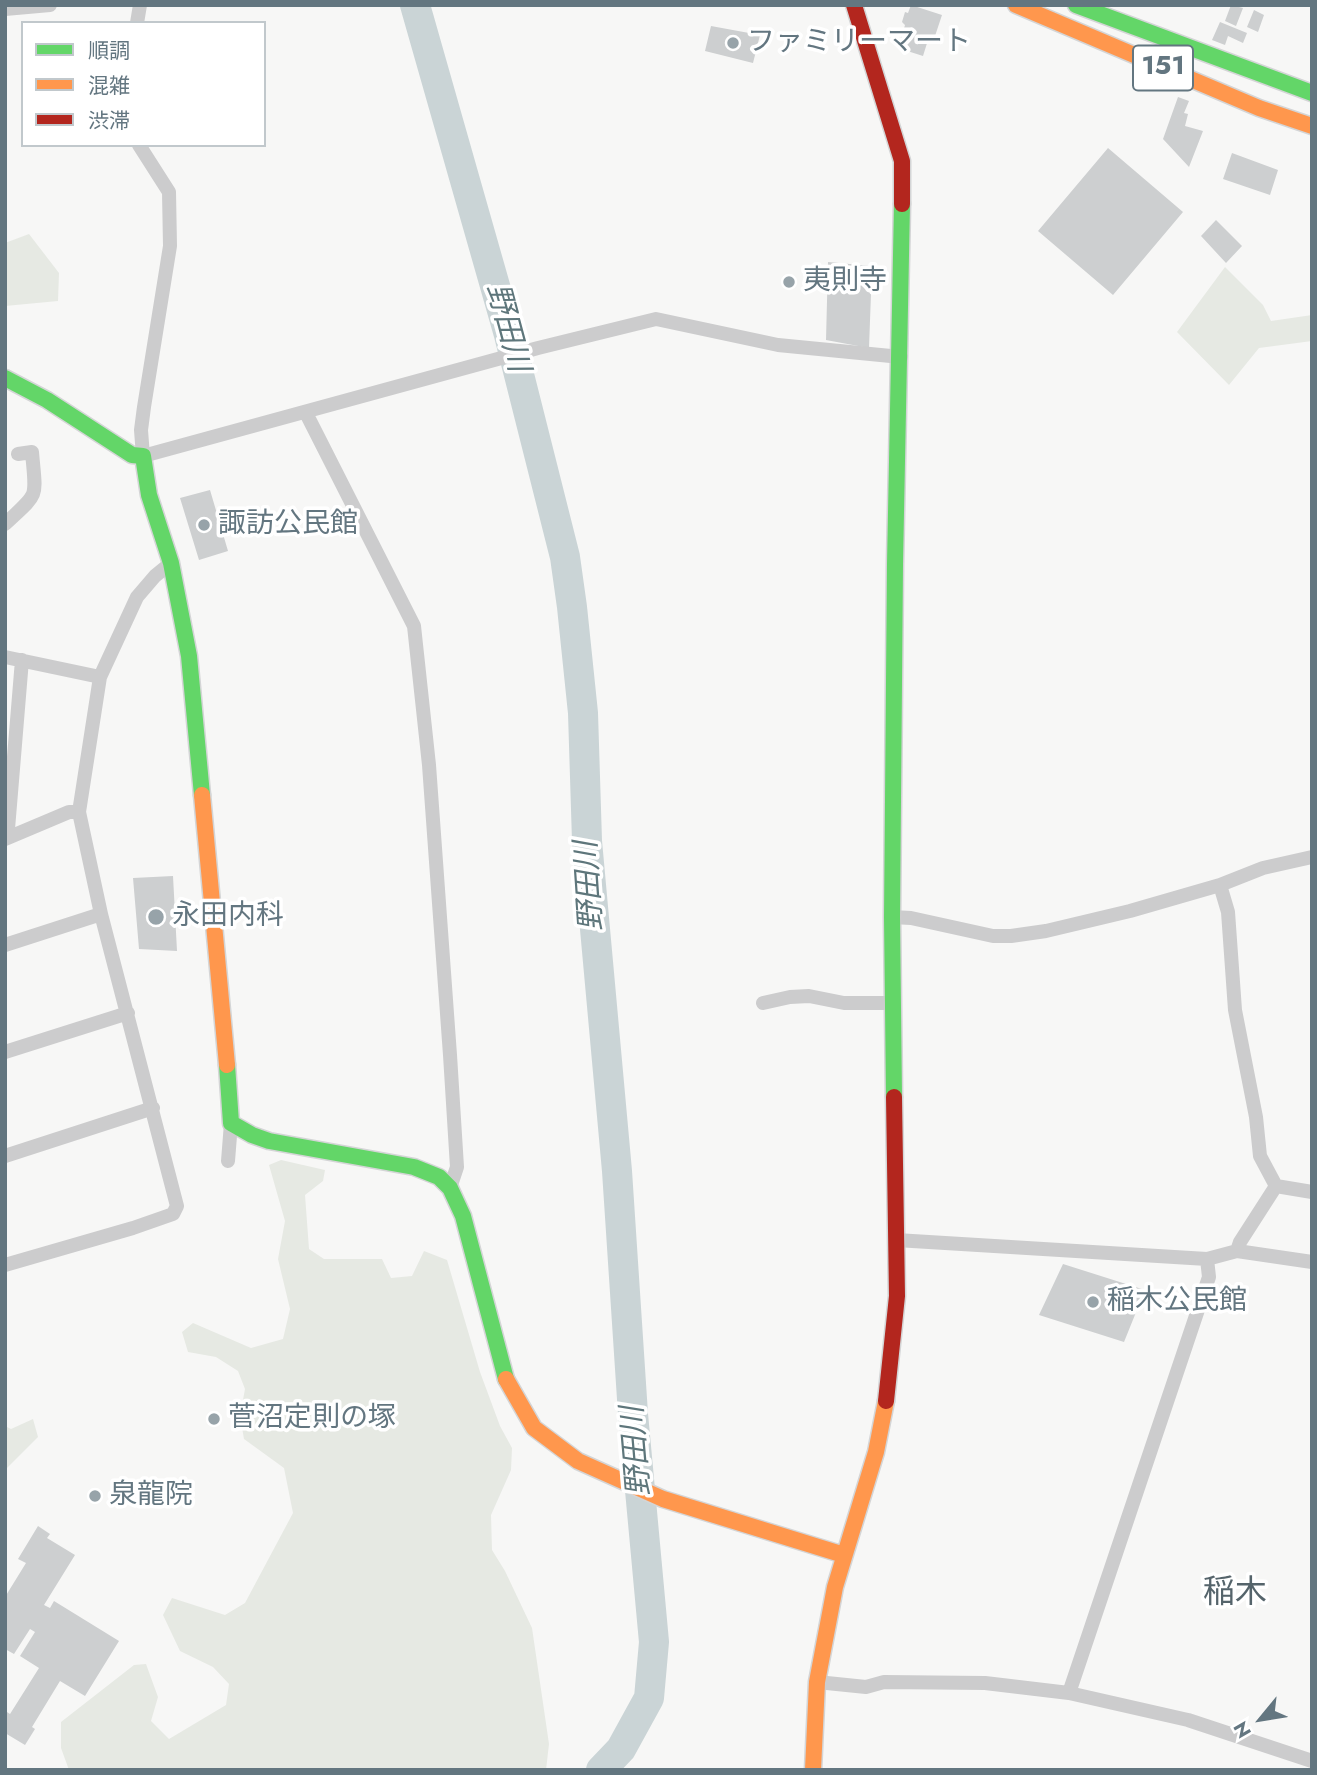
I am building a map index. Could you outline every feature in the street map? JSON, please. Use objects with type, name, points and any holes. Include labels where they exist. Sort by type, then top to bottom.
[{"type":"main road","points":[[813,1770],[817,1682],[844,1555],[876,1452],[887,1398],[897,1296],[892,917],[902,160],[854,5]]},
{"type":"main road","name":"151","points":[[1016,5],[1259,108],[1312,126]]},
{"type":"main road","name":"151","points":[[1076,5],[1312,93]]},
{"type":"main road","points":[[5,378],[47,400],[132,455],[143,456],[149,495],[172,562],[189,656],[221,986],[231,1123],[269,1141],[414,1167],[439,1177],[450,1188],[463,1216],[508,1385],[534,1428],[578,1461],[663,1499],[844,1555]]},
{"type":"street","points":[[5,9],[50,5]]},
{"type":"street","points":[[140,147],[169,191],[170,246],[141,430],[143,456],[528,351],[656,319],[778,345],[901,357]]},
{"type":"street","points":[[306,413],[414,626],[429,765],[450,1055],[457,1167],[450,1188]]},
{"type":"street","points":[[5,524],[31,501],[35,493],[32,452],[18,454]]},
{"type":"street","points":[[5,1265],[133,1228],[173,1214],[177,1206],[101,914],[79,812],[100,677],[137,597],[155,576],[172,562]]},
{"type":"street","points":[[5,657],[100,677]]},
{"type":"street","points":[[22,660],[8,837],[69,812],[79,812]]},
{"type":"street","points":[[892,917],[911,918],[993,936],[1011,936],[1046,931],[1130,911],[1220,885],[1262,868],[1312,857]]},
{"type":"street","points":[[1220,885],[1228,912],[1234,1010],[1256,1117],[1261,1156],[1276,1186]]},
{"type":"street","points":[[5,945],[101,914]]},
{"type":"street","points":[[763,1003],[809,996],[844,1003],[892,1003]]},
{"type":"street","points":[[5,1052],[128,1013]]},
{"type":"street","points":[[5,1156],[153,1108]]},
{"type":"street","points":[[228,1161],[231,1123]]},
{"type":"street","points":[[1276,1186],[1312,1192]]},
{"type":"street","points":[[1237,1251],[1240,1241],[1276,1186]]},
{"type":"street","points":[[897,1240],[1206,1259],[1237,1251],[1312,1262]]},
{"type":"street","points":[[1069,1693],[1209,1277],[1206,1259]]},
{"type":"street","points":[[817,1682],[866,1687],[884,1682],[985,1683],[1069,1693],[1188,1720],[1312,1761]]},
{"type":"shaded area","points":[[29,234],[59,273],[58,301],[5,306],[5,243]]},
{"type":"shaded area","points":[[1225,267],[1263,305],[1271,321],[1312,315],[1312,341],[1259,348],[1229,385],[1177,332]]},
{"type":"shaded area","points":[[281,1160],[325,1170],[323,1181],[305,1195],[309,1249],[324,1259],[382,1259],[391,1278],[412,1276],[424,1251],[447,1260],[480,1372],[500,1426],[512,1448],[511,1470],[491,1515],[492,1550],[532,1628],[549,1744],[546,1770],[69,1770],[61,1748],[61,1722],[134,1665],[146,1664],[158,1697],[151,1721],[169,1739],[226,1705],[229,1684],[213,1667],[180,1651],[163,1615],[172,1598],[225,1615],[245,1603],[293,1513],[284,1468],[244,1439],[240,1416],[245,1389],[238,1371],[216,1357],[188,1352],[182,1332],[193,1323],[251,1348],[283,1339],[290,1309],[278,1259],[285,1221],[269,1165]]},
{"type":"shaded area","points":[[33,1419],[38,1437],[5,1470],[5,1426],[11,1429]]},
{"type":"building","points":[[911,5],[942,15],[933,42],[928,40],[923,56],[898,48],[905,25],[902,22],[905,12],[908,13]]},
{"type":"building","points":[[1231,5],[1243,8],[1236,26],[1225,21]]},
{"type":"building","points":[[1254,10],[1264,15],[1258,32],[1247,27]]},
{"type":"building","points":[[1220,22],[1247,33],[1243,43],[1228,36],[1225,45],[1212,40]]},
{"type":"building","name":"ファミリーマート","points":[[711,26],[760,35],[753,63],[705,51]]},
{"type":"building","points":[[1178,97],[1189,101],[1184,113],[1188,114],[1185,126],[1203,131],[1189,167],[1163,139]]},
{"type":"building","points":[[1108,148],[1183,212],[1113,295],[1038,231]]},
{"type":"building","points":[[1232,153],[1278,170],[1270,195],[1223,179]]},
{"type":"building","points":[[1216,220],[1242,246],[1226,263],[1201,236]]},
{"type":"building","points":[[828,262],[872,266],[869,348],[826,340]]},
{"type":"building","name":"諏訪公民館","points":[[210,490],[228,551],[199,560],[180,498]]},
{"type":"building","points":[[173,876],[177,951],[139,949],[133,878]]},
{"type":"building","name":"稲木公民館","points":[[1063,1264],[1145,1290],[1124,1342],[1039,1315]]},
{"type":"building","points":[[38,1526],[50,1534],[47,1538],[75,1555],[44,1605],[50,1608],[54,1601],[119,1641],[85,1696],[60,1681],[32,1727],[35,1729],[25,1745],[5,1733],[5,1714],[10,1714],[39,1668],[20,1656],[35,1632],[30,1629],[14,1654],[5,1649],[5,1597],[26,1563],[18,1559]]},
{"type":"waterway","name":"野田川","points":[[415,5],[509,335],[565,557],[572,607],[583,713],[587,841],[617,1171],[633,1414],[654,1642],[649,1698],[621,1749],[601,1770]]},
{"type":"traffic: fast","points":[[1076,5],[1312,93]]},
{"type":"traffic: fast","points":[[894,1097],[892,917],[895,564],[902,204]]},
{"type":"traffic: fast","points":[[5,378],[47,400],[132,455],[143,456],[149,495],[171,563],[189,656],[202,795]]},
{"type":"traffic: fast","points":[[227,1065],[231,1123],[252,1135],[269,1141],[414,1167],[439,1177],[450,1188],[463,1216],[506,1379]]},
{"type":"traffic: slow","points":[[1016,5],[1259,108],[1312,126]]},
{"type":"traffic: slow","points":[[202,795],[227,1065]]},
{"type":"traffic: slow","points":[[506,1379],[534,1428],[578,1461],[663,1499],[844,1555]]},
{"type":"traffic: slow","points":[[813,1770],[817,1682],[835,1587],[876,1452],[886,1401]]},
{"type":"traffic: jam","points":[[854,5],[902,161],[902,204]]},
{"type":"traffic: jam","points":[[886,1401],[897,1296],[894,1097]]},
{"type":"place","name":"ファミリーマート","points":[[733,43]]},
{"type":"place","name":"夷則寺","points":[[789,282]]},
{"type":"place","name":"諏訪公民館","points":[[204,525]]},
{"type":"place","name":"永田内科","points":[[156,917]]},
{"type":"place","name":"稲木公民館","points":[[1093,1302]]},
{"type":"place","name":"菅沼定則の塚","points":[[214,1419]]},
{"type":"place","name":"泉龍院","points":[[95,1496]]},
{"type":"district","name":"稲木","points":[[1235,1594]]}]
